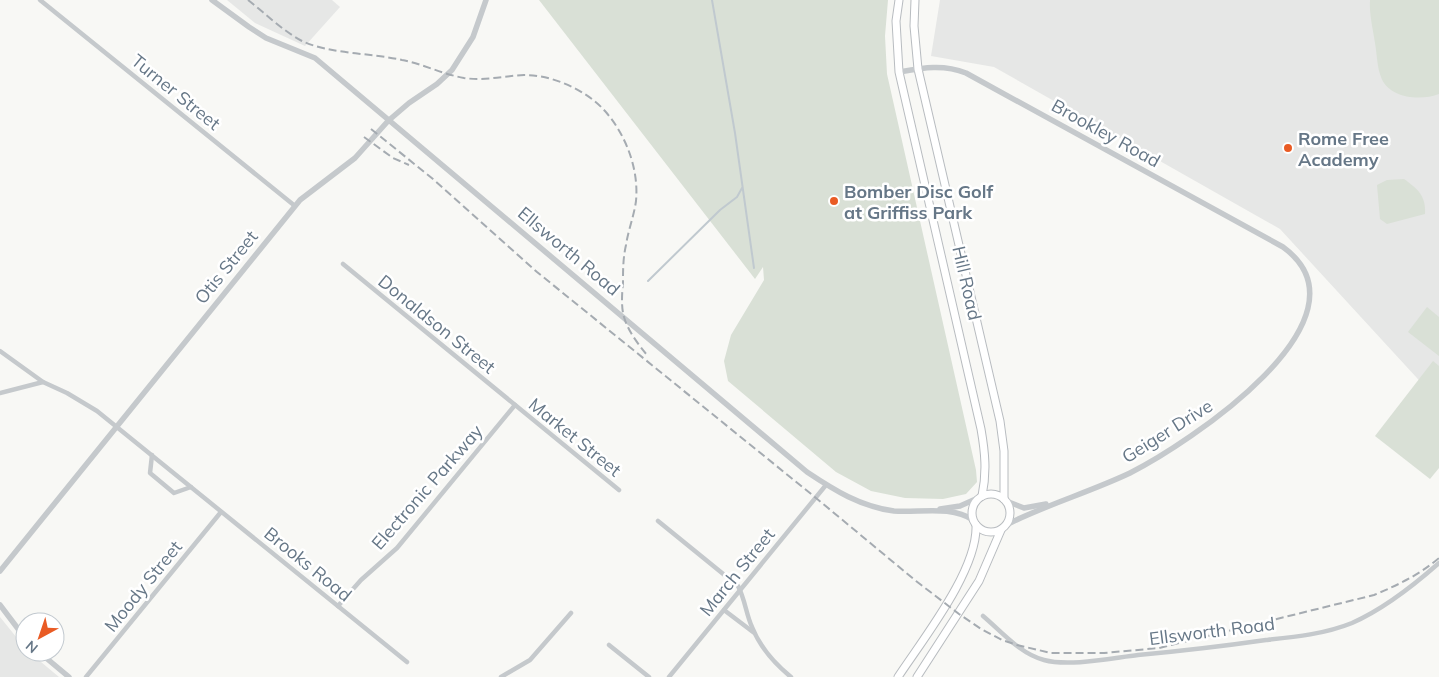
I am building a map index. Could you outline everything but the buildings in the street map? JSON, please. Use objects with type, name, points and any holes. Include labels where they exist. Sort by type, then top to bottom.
[{"type":"main road","name":"Hill Road","points":[[899,0],[896,28],[898,72],[982,428],[986,464],[980,497]]},
{"type":"main road","name":"Hill Road","points":[[915,0],[914,26],[918,69],[1000,421],[1004,452],[1005,500]]},
{"type":"main road","points":[[898,677],[962,577],[976,538],[974,523],[972,508],[980,497],[994,494],[1005,500],[1011,512],[1008,524],[996,532],[985,532],[974,523]]},
{"type":"main road","points":[[917,677],[978,581],[1001,530]]},
{"type":"street","name":"Turner Street","points":[[40,0],[295,206]]},
{"type":"street","name":"Ellsworth Road","points":[[212,0],[249,28],[266,38],[315,58],[807,472],[848,497],[869,505],[911,512],[959,513],[974,523]]},
{"type":"street","name":"Otis Street","points":[[0,571],[295,206],[308,193],[355,158],[388,121],[409,102],[438,84],[452,70],[473,37],[486,0]]},
{"type":"street","name":"Brookley Road","points":[[898,72],[936,67],[949,68],[966,73],[1258,233],[1291,253]]},
{"type":"street","name":"Geiger Drive","points":[[1008,524],[1055,502],[1106,484],[1152,461],[1223,414],[1256,384],[1293,343],[1309,303],[1307,279],[1302,266],[1291,253]]},
{"type":"street","name":"Donaldson Street","points":[[343,264],[515,405]]},
{"type":"street","name":"Brooks Road","points":[[0,351],[43,382],[80,400],[117,427],[407,662]]},
{"type":"street","points":[[0,393],[43,382]]},
{"type":"street","name":"Market Street","points":[[515,405],[618,490]]},
{"type":"street","name":"Electronic Parkway","points":[[338,606],[361,580],[397,548],[515,405]]},
{"type":"street","points":[[152,455],[150,473],[174,493],[191,487]]},
{"type":"street","name":"March Street","points":[[669,677],[826,485]]},
{"type":"street","name":"Ellsworth Road","points":[[911,512],[960,506],[980,497]]},
{"type":"street","name":"Geiger Drive","points":[[1005,500],[1024,508],[1055,502]]},
{"type":"street","name":"Moody Street","points":[[86,677],[221,512]]},
{"type":"street","points":[[658,521],[734,582],[740,590],[754,633],[771,658],[791,677]]},
{"type":"street","name":"Ellsworth Road","points":[[983,616],[1025,651],[1043,660],[1054,662],[1080,661],[1228,645],[1302,636],[1350,624],[1394,599],[1439,563]]},
{"type":"street","points":[[0,605],[15,625]]},
{"type":"street","points":[[724,610],[754,633]]},
{"type":"street","points":[[501,677],[530,660],[571,613]]},
{"type":"street","points":[[609,645],[649,677]]},
{"type":"street","points":[[51,662],[69,677]]},
{"type":"shaded area","points":[[227,0],[332,0],[340,7],[305,46],[255,23]]},
{"type":"shaded area","name":"Bomber Disc Golf at Griffiss Park","points":[[539,0],[888,0],[885,36],[887,74],[976,470],[977,482],[966,494],[943,499],[905,498],[871,491],[836,472],[728,381],[724,361],[731,335],[764,280],[763,267],[755,279]]},
{"type":"shaded area","name":"Rome Free Academy","points":[[940,0],[1439,0],[1439,402],[1280,229],[994,67],[931,56]]},
{"type":"shaded area","points":[[1370,0],[1439,0],[1439,94],[1423,97],[1406,96],[1391,90],[1385,84],[1378,65]]},
{"type":"shaded area","points":[[1404,179],[1420,194],[1424,202],[1425,214],[1387,224],[1380,219],[1377,185],[1387,180]]},
{"type":"shaded area","points":[[1427,307],[1439,317],[1439,356],[1408,332]]},
{"type":"shaded area","points":[[1433,361],[1439,366],[1439,468],[1430,479],[1375,436]]},
{"type":"shaded area","points":[[0,617],[15,636],[15,662],[41,662],[59,677],[0,677]]},
{"type":"waterway","points":[[712,0],[735,133],[754,268]]},
{"type":"waterway","points":[[648,281],[720,210],[737,197],[742,188]]},
{"type":"railway","points":[[248,0],[288,32],[302,41],[313,45],[338,51],[402,60],[464,78],[486,79],[524,75],[546,78],[579,90],[597,103],[619,131],[630,153],[633,165],[636,201],[624,255],[622,304],[628,327],[647,355]]},
{"type":"railway","points":[[371,129],[433,179],[537,272],[916,581],[959,614],[1002,640],[1051,653],[1104,653],[1159,648],[1374,595],[1424,570],[1439,558]]},
{"type":"railway","points":[[364,137],[393,158],[409,165]]},
{"type":"place","name":"Rome Free Academy","points":[[1288,148]]},
{"type":"place","name":"Bomber Disc Golf at Griffiss Park","points":[[834,201]]}]
